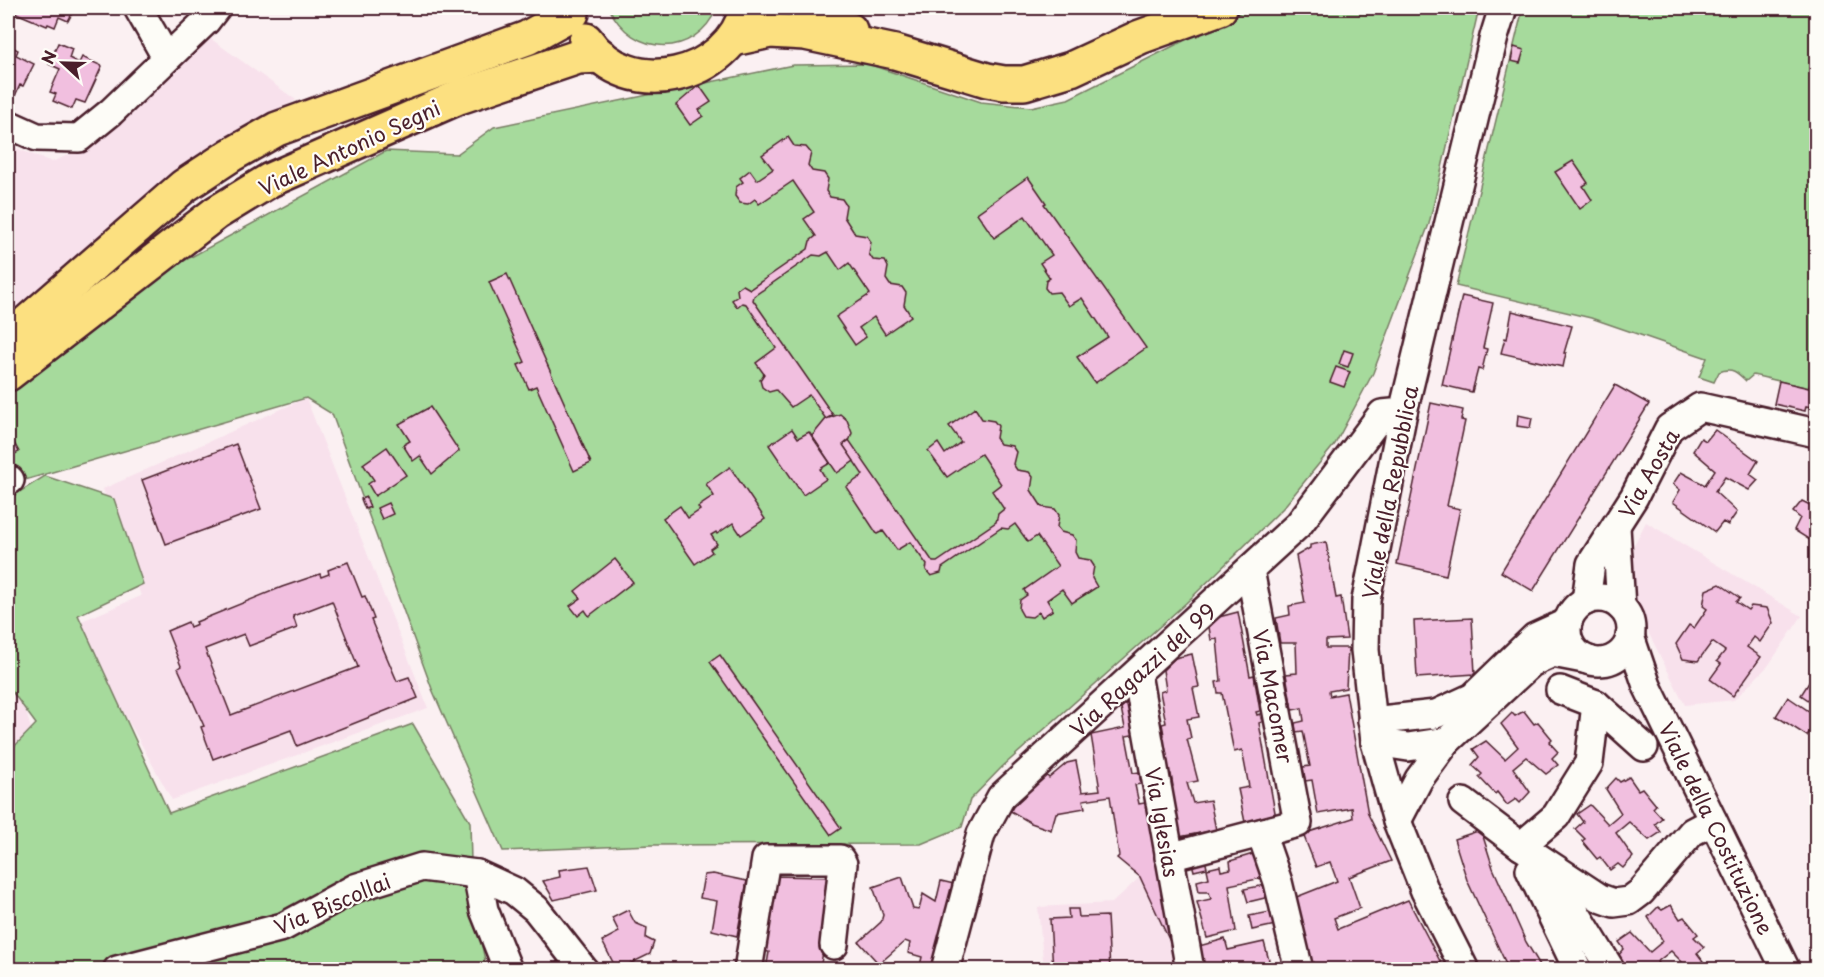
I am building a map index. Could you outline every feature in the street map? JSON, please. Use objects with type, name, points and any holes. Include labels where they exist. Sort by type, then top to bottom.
[{"type":"main road","points":[[571,10],[589,44],[601,56],[619,68],[639,75],[660,77],[681,74],[709,61],[733,39],[747,8]]},
{"type":"main road","points":[[804,8],[895,52]]},
{"type":"main road","points":[[1140,37],[1175,8]]},
{"type":"main road","points":[[733,39],[770,31],[805,33],[895,52],[1004,84],[1024,82],[1071,69],[1140,37],[1220,8]]},
{"type":"main road","name":"Viale Antonio Segni","points":[[8,339],[184,186],[231,155],[277,129],[527,38],[571,10]]},
{"type":"main road","name":"Viale Antonio Segni","points":[[8,374],[216,213],[270,180],[459,97],[567,60],[601,56]]},
{"type":"street","points":[[138,8],[166,57]]},
{"type":"street","points":[[8,124],[37,137],[79,138],[111,112],[206,21],[216,8]]},
{"type":"street","name":"Viale della Repubblica","points":[[1465,969],[1425,891],[1397,821],[1373,732],[1365,650],[1366,600],[1403,412],[1503,8]]},
{"type":"street","name":"Via Aosta","points":[[1586,601],[1591,564],[1616,527],[1669,429],[1700,407],[1816,433]]},
{"type":"street","name":"Via Ragazzi del 99","points":[[945,969],[981,834],[1001,797],[1299,524],[1382,414],[1403,412]]},
{"type":"street","name":"Via Aosta","points":[[1616,527],[1621,607],[1628,615],[1630,636]]},
{"type":"street","name":"Via Macomer","points":[[1250,570],[1298,823],[1261,833]]},
{"type":"street","points":[[1621,607],[1605,598],[1586,601],[1572,613],[1567,632],[1574,649],[1647,686]]},
{"type":"street","points":[[1373,732],[1436,714],[1473,697],[1535,637],[1568,622]]},
{"type":"street","points":[[1397,821],[1419,778],[1447,741],[1531,663],[1552,653],[1595,661],[1620,653],[1630,636]]},
{"type":"street","name":"Viale della Costituzione","points":[[1630,636],[1647,686],[1786,969]]},
{"type":"street","name":"Via Iglesias","points":[[1137,674],[1190,969]]},
{"type":"street","points":[[1560,690],[1596,704],[1644,747]]},
{"type":"street","points":[[1521,846],[1556,816],[1589,763],[1596,704]]},
{"type":"street","points":[[1373,732],[1408,747],[1447,741]]},
{"type":"street","points":[[1463,802],[1521,846],[1600,898],[1614,903],[1629,901],[1641,892],[1692,832],[1713,820]]},
{"type":"street","points":[[1170,857],[1261,833],[1278,882],[1299,969]]},
{"type":"street","points":[[1521,846],[1536,885],[1578,969]]},
{"type":"street","points":[[1521,846],[1568,900],[1611,969]]},
{"type":"street","points":[[748,969],[766,859],[840,859],[843,864],[834,945]]},
{"type":"street","name":"Via Biscollai","points":[[117,969],[283,927],[355,888],[422,867],[477,874],[514,891],[536,909],[584,969]]},
{"type":"street","points":[[477,874],[484,910],[508,969]]},
{"type":"shaded area","points":[[207,36],[296,100],[210,147],[8,322],[8,145],[52,162],[99,142],[133,113]]},
{"type":"shaded area","points":[[306,398],[428,708],[172,800],[75,624],[141,596],[103,489]]},
{"type":"shaded area","points":[[1646,522],[1802,616],[1768,666],[1734,700],[1685,705],[1646,628],[1630,593],[1634,545]]},
{"type":"shaded area","points":[[8,674],[20,691],[33,736],[8,798]]},
{"type":"shaded area","points":[[1140,877],[1170,944],[1176,943],[1180,969],[1044,969],[1038,907],[1112,903]]},
{"type":"green space","points":[[609,8],[647,8],[663,13],[678,8],[717,8],[707,25],[694,36],[679,43],[663,46],[647,43],[632,36],[619,24]]},
{"type":"green space","points":[[1249,8],[1479,8],[1429,224],[1373,373],[1335,444],[1283,508],[1186,603],[1002,767],[970,800],[962,827],[921,844],[652,845],[503,851],[432,689],[332,414],[306,398],[8,485],[8,380],[169,269],[386,151],[457,154],[494,127],[793,65],[868,64],[981,102],[1031,107],[1068,99]]},
{"type":"green space","points":[[1523,8],[1816,8],[1816,385],[1810,384],[1809,388],[1753,375],[1746,381],[1731,370],[1719,372],[1714,382],[1699,377],[1707,358],[1591,318],[1456,286]]},
{"type":"green space","points":[[45,476],[114,499],[143,584],[78,615],[169,813],[413,724],[470,822],[472,901],[487,969],[8,969],[8,753],[36,724],[8,686],[8,499]]},
{"type":"building","points":[[18,8],[75,8],[68,21],[59,17],[55,27],[16,13]]},
{"type":"building","points":[[1466,8],[1481,8],[1479,14],[1466,11]]},
{"type":"building","points":[[58,43],[72,49],[69,58],[79,63],[82,57],[102,66],[85,103],[76,100],[72,109],[53,101],[56,94],[50,92],[60,69],[49,64]]},
{"type":"building","points":[[8,45],[18,50],[16,55],[34,64],[14,98],[8,95]]},
{"type":"building","points":[[1514,47],[1524,50],[1520,63],[1511,61]]},
{"type":"building","points":[[699,85],[711,102],[699,110],[703,116],[690,125],[676,105]]},
{"type":"building","points":[[788,137],[794,146],[806,147],[811,153],[808,165],[812,171],[824,173],[828,179],[826,191],[830,197],[842,199],[846,205],[844,217],[855,234],[867,236],[871,242],[869,254],[873,260],[885,261],[888,267],[886,279],[890,285],[902,287],[906,293],[904,305],[911,316],[885,334],[874,317],[859,328],[866,337],[855,345],[836,317],[870,294],[849,263],[840,270],[828,252],[821,256],[813,255],[754,296],[753,300],[833,415],[826,419],[809,395],[791,407],[776,390],[769,392],[762,387],[760,380],[764,374],[756,363],[776,348],[746,304],[742,303],[737,307],[732,300],[738,296],[737,289],[743,285],[750,289],[808,249],[810,241],[816,236],[804,219],[814,212],[793,181],[759,204],[755,199],[748,204],[740,203],[735,196],[736,187],[743,182],[740,178],[750,170],[757,180],[773,169],[762,155]]},
{"type":"building","points":[[1573,161],[1588,183],[1583,186],[1592,200],[1580,209],[1555,172]]},
{"type":"building","points":[[1028,177],[1046,203],[1044,204],[1146,348],[1095,383],[1077,357],[1108,337],[1082,298],[1069,306],[1059,292],[1049,293],[1045,288],[1046,281],[1050,278],[1040,263],[1052,255],[1025,216],[994,238],[977,213]]},
{"type":"building","points":[[507,274],[591,463],[574,471],[536,386],[529,389],[518,365],[525,362],[489,282]]},
{"type":"building","points":[[1462,296],[1493,303],[1483,348],[1487,349],[1482,370],[1478,369],[1472,392],[1442,385]]},
{"type":"building","points":[[1512,311],[1572,326],[1564,353],[1566,353],[1563,367],[1501,353],[1505,338],[1507,339]]},
{"type":"building","points":[[1344,350],[1353,353],[1348,367],[1339,364]]},
{"type":"building","points":[[1336,367],[1350,372],[1344,387],[1330,382]]},
{"type":"building","points":[[1779,381],[1809,388],[1810,384],[1816,385],[1816,408],[1806,406],[1805,411],[1774,404]]},
{"type":"building","points":[[1615,385],[1649,404],[1533,591],[1501,572]]},
{"type":"building","points":[[1431,403],[1463,410],[1461,420],[1465,421],[1447,506],[1460,509],[1446,575],[1397,564]]},
{"type":"building","points":[[430,407],[459,451],[432,474],[420,456],[413,461],[403,445],[410,441],[399,424]]},
{"type":"building","points":[[975,408],[982,419],[994,421],[998,426],[996,438],[1000,444],[1012,446],[1016,452],[1013,464],[1017,470],[1029,472],[1033,477],[1031,490],[1042,507],[1055,509],[1059,515],[1057,527],[1061,532],[1072,535],[1076,540],[1075,552],[1078,558],[1090,560],[1094,566],[1092,578],[1097,587],[1072,603],[1062,589],[1047,600],[1053,610],[1042,617],[1039,612],[1032,617],[1023,616],[1019,609],[1020,600],[1027,595],[1024,590],[1058,566],[1037,536],[1028,542],[1015,524],[1008,529],[1001,528],[942,568],[941,573],[931,576],[926,570],[927,565],[910,542],[897,550],[883,531],[877,534],[846,487],[863,475],[843,445],[849,440],[933,562],[937,562],[996,522],[998,514],[1004,509],[992,491],[1001,484],[981,454],[947,477],[928,451],[938,443],[945,454],[961,442],[949,426]]},
{"type":"building","points":[[840,414],[847,420],[852,433],[850,439],[843,445],[854,461],[837,473],[812,436],[826,419]]},
{"type":"building","points":[[1518,415],[1532,418],[1530,428],[1517,426]]},
{"type":"building","points":[[792,429],[798,438],[809,432],[830,463],[820,469],[826,479],[803,495],[769,445]]},
{"type":"building","points":[[1715,430],[1758,461],[1750,474],[1758,480],[1749,490],[1725,477],[1715,492],[1737,512],[1728,525],[1723,522],[1715,532],[1673,502],[1680,490],[1673,484],[1681,472],[1705,485],[1715,470],[1693,451],[1701,438],[1706,441]]},
{"type":"building","points":[[13,441],[19,452],[8,457],[8,444]]},
{"type":"building","points":[[236,444],[261,509],[166,544],[142,480]]},
{"type":"building","points":[[387,447],[406,475],[375,496],[368,484],[374,480],[363,464]]},
{"type":"building","points":[[730,467],[765,519],[741,535],[733,523],[717,534],[716,532],[711,535],[717,544],[710,549],[712,552],[695,564],[663,518],[680,506],[688,518],[700,510],[698,507],[714,496],[706,484]]},
{"type":"building","points":[[366,497],[370,507],[365,509],[361,499]]},
{"type":"building","points":[[1802,501],[1816,508],[1816,544],[1794,530],[1800,518],[1793,512]]},
{"type":"building","points":[[388,503],[393,514],[382,519],[377,508]]},
{"type":"building","points":[[1326,542],[1336,598],[1341,597],[1347,639],[1326,640],[1326,648],[1348,648],[1346,688],[1329,691],[1330,696],[1346,693],[1368,814],[1391,861],[1349,877],[1360,908],[1334,918],[1338,929],[1408,900],[1441,963],[1429,970],[1408,970],[1407,967],[1401,970],[1306,970],[1289,900],[1337,881],[1330,862],[1316,867],[1303,834],[1353,818],[1352,808],[1318,814],[1312,780],[1305,781],[1303,767],[1310,766],[1303,731],[1296,732],[1295,723],[1304,721],[1302,708],[1292,710],[1286,674],[1297,673],[1296,643],[1280,643],[1276,618],[1290,615],[1289,606],[1305,603],[1296,556],[1310,548],[1310,545]]},
{"type":"building","points":[[615,559],[633,582],[589,616],[585,610],[578,616],[570,606],[581,598],[575,591]]},
{"type":"building","points":[[348,562],[362,597],[365,596],[374,619],[371,620],[397,681],[409,677],[418,698],[297,746],[291,730],[213,759],[201,727],[204,726],[178,668],[181,666],[167,631],[188,622],[190,627],[197,624],[196,622],[282,587],[320,574],[321,577],[329,574],[328,570]],"holes":[[[332,601],[358,667],[231,715],[205,649],[244,634],[249,646],[297,628],[293,616]]]},
{"type":"building","points":[[1720,584],[1740,598],[1736,602],[1748,610],[1751,606],[1767,608],[1773,623],[1760,642],[1754,637],[1747,647],[1761,657],[1733,696],[1710,679],[1721,664],[1717,661],[1725,651],[1712,642],[1698,661],[1683,659],[1676,644],[1689,625],[1694,628],[1707,609],[1703,606],[1706,590]]},
{"type":"building","points":[[1238,612],[1250,676],[1254,675],[1260,711],[1256,712],[1257,715],[1260,714],[1262,722],[1259,723],[1276,818],[1246,827],[1238,789],[1249,787],[1242,750],[1234,752],[1222,693],[1218,693],[1216,682],[1221,681],[1217,639],[1211,640],[1209,627],[1219,617]]},
{"type":"building","points":[[1472,618],[1475,674],[1417,678],[1414,621]]},
{"type":"building","points":[[1192,654],[1199,687],[1193,688],[1199,717],[1187,719],[1191,738],[1187,739],[1198,781],[1187,783],[1193,803],[1210,800],[1216,830],[1179,837],[1170,787],[1173,786],[1171,774],[1167,774],[1161,736],[1164,735],[1162,724],[1166,723],[1160,692],[1166,690],[1163,670],[1175,658]]},
{"type":"building","points":[[720,655],[841,828],[831,835],[710,662]]},
{"type":"building","points":[[1813,676],[1816,678],[1816,705],[1801,695]]},
{"type":"building","points":[[1788,697],[1816,716],[1816,722],[1807,736],[1776,716]]},
{"type":"building","points":[[1132,698],[1138,734],[1126,736],[1133,773],[1139,772],[1141,784],[1135,785],[1139,804],[1150,802],[1176,943],[1171,944],[1140,877],[1117,858],[1119,856],[1110,796],[1083,800],[1085,808],[1056,813],[1051,830],[1031,823],[1009,810],[1046,775],[1049,778],[1067,763],[1076,761],[1082,792],[1100,790],[1091,735],[1125,728],[1121,708]]},
{"type":"building","points":[[1524,711],[1534,724],[1538,722],[1552,739],[1549,742],[1558,752],[1552,758],[1558,765],[1546,774],[1526,757],[1513,768],[1530,792],[1520,803],[1516,799],[1507,805],[1497,792],[1495,794],[1479,777],[1482,774],[1472,765],[1479,757],[1473,749],[1486,741],[1505,759],[1518,747],[1501,724],[1512,713],[1515,716]]},
{"type":"building","points":[[1629,777],[1638,790],[1642,788],[1656,805],[1653,808],[1662,818],[1655,824],[1661,832],[1649,840],[1629,822],[1616,833],[1633,857],[1623,868],[1618,864],[1610,870],[1600,857],[1597,859],[1582,841],[1585,839],[1575,829],[1583,822],[1577,814],[1590,805],[1608,824],[1621,813],[1606,789],[1616,778],[1620,782]]},
{"type":"building","points":[[1481,830],[1493,868],[1526,942],[1543,970],[1509,970],[1467,880],[1454,839]]},
{"type":"building","points":[[1253,854],[1262,878],[1229,885],[1236,931],[1207,938],[1197,902],[1211,899],[1209,892],[1199,892],[1197,881],[1209,878],[1207,869],[1220,866],[1221,871],[1231,869],[1230,861]]},
{"type":"building","points":[[1205,859],[1207,868],[1194,871],[1192,863]]},
{"type":"building","points":[[589,866],[597,890],[554,900],[543,881],[560,877],[559,870]]},
{"type":"building","points":[[713,874],[747,881],[737,936],[712,930],[717,901],[700,898],[704,875]]},
{"type":"building","points":[[771,876],[828,877],[830,907],[820,970],[766,970],[769,952],[757,950]]},
{"type":"building","points":[[902,877],[913,909],[919,910],[923,894],[936,902],[941,881],[954,884],[932,970],[919,970],[922,957],[908,953],[910,943],[905,941],[879,964],[859,942],[881,922],[883,915],[873,887]]},
{"type":"building","points":[[1265,885],[1269,897],[1248,902],[1244,889]]},
{"type":"building","points":[[1671,905],[1680,919],[1684,917],[1698,934],[1694,937],[1704,947],[1697,953],[1703,961],[1690,970],[1671,951],[1657,962],[1663,970],[1624,970],[1626,967],[1617,957],[1624,949],[1619,942],[1632,933],[1650,952],[1663,941],[1648,917],[1658,907],[1662,910]]},
{"type":"building","points":[[1068,909],[1078,909],[1079,917],[1107,916],[1110,970],[1053,970],[1050,919],[1069,918]]},
{"type":"building","points":[[628,910],[635,923],[647,928],[646,938],[654,942],[650,954],[617,970],[602,941],[619,932],[612,918]]},
{"type":"building","points":[[1275,911],[1280,924],[1252,930],[1249,916]]},
{"type":"building","points":[[1225,939],[1228,950],[1264,942],[1271,968],[1286,965],[1288,970],[1204,970],[1199,946]]}]
